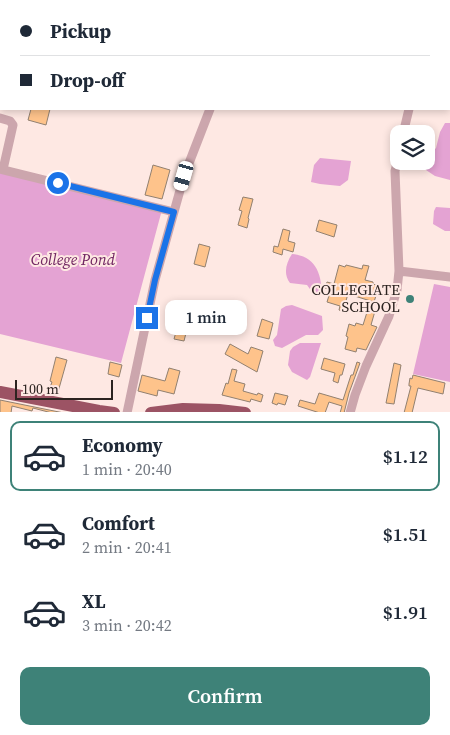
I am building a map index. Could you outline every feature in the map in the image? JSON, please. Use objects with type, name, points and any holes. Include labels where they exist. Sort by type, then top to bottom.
[{"type":"highway","points":[[0,392],[99,411],[114,412]]},
{"type":"highway","points":[[151,412],[183,409],[245,412]]},
{"type":"street","points":[[127,412],[155,280],[184,176],[210,110]]},
{"type":"street","points":[[405,125],[409,110]]},
{"type":"street","points":[[0,118],[10,121],[13,125],[2,167],[174,212]]},
{"type":"street","points":[[350,412],[366,366],[389,316],[397,290],[399,271],[395,170]]},
{"type":"street","points":[[399,271],[450,278]]},
{"type":"water","points":[[445,123],[450,123],[450,180],[435,176],[426,170],[435,170],[435,149]]},
{"type":"water","points":[[320,158],[351,161],[348,180],[340,186],[311,182],[314,165]]},
{"type":"water","name":"College Pond","points":[[0,166],[163,206],[121,363],[0,334]]},
{"type":"water","points":[[436,207],[450,208],[450,231],[445,231],[433,224]]},
{"type":"water","points":[[292,254],[306,258],[315,266],[321,285],[322,293],[319,296],[315,296],[307,285],[290,283],[288,280],[286,268]]},
{"type":"water","points":[[434,284],[450,287],[450,382],[413,374]]},
{"type":"water","points":[[292,305],[322,316],[323,330],[318,335],[306,335],[282,348],[275,346],[273,340],[277,335],[281,309]]},
{"type":"water","points":[[300,343],[321,343],[310,377],[307,380],[292,372],[288,365],[290,351]]},
{"type":"building","points":[[31,110],[50,110],[46,125],[28,120]]},
{"type":"building","points":[[153,165],[170,170],[162,199],[145,195]]},
{"type":"building","points":[[243,197],[253,199],[247,228],[238,225],[242,211],[239,210]]},
{"type":"building","points":[[319,220],[337,225],[334,237],[316,231]]},
{"type":"building","points":[[283,229],[290,231],[288,241],[295,243],[293,252],[283,249],[282,255],[273,252],[274,246],[278,247]]},
{"type":"building","points":[[199,244],[210,247],[205,267],[194,264]]},
{"type":"building","points":[[339,265],[362,269],[363,265],[369,266],[365,280],[379,286],[374,302],[348,294],[345,304],[350,305],[347,313],[339,310],[340,306],[327,302],[331,289],[325,288],[327,282],[334,284]]},
{"type":"building","points":[[368,309],[375,311],[371,325],[377,327],[366,350],[357,348],[356,352],[345,349],[349,324],[355,326],[356,323],[363,325]]},
{"type":"building","points":[[180,318],[189,321],[184,341],[174,339]]},
{"type":"building","points":[[262,319],[273,323],[269,339],[257,336]]},
{"type":"building","points":[[230,344],[248,354],[251,347],[263,351],[257,372],[225,354]]},
{"type":"building","points":[[56,357],[67,360],[58,392],[49,390]]},
{"type":"building","points":[[324,358],[345,364],[338,383],[333,381],[335,373],[321,369]]},
{"type":"building","points":[[110,362],[122,365],[119,377],[108,374]]},
{"type":"building","points":[[357,362],[360,363],[344,412],[340,412],[342,406],[329,402],[325,412],[317,412],[298,406],[300,400],[315,404],[319,393],[343,400],[351,375],[353,375]]},
{"type":"building","points":[[394,363],[401,365],[394,404],[386,403]]},
{"type":"building","points":[[169,368],[180,371],[174,394],[158,390],[157,396],[138,391],[142,375],[165,381]]},
{"type":"building","points":[[232,369],[237,370],[234,381],[245,384],[243,391],[263,395],[261,402],[251,399],[250,402],[222,395],[226,383],[228,384]]},
{"type":"building","points":[[413,375],[445,383],[443,394],[418,388],[412,412],[404,412],[411,386],[409,386],[410,378],[412,379]]},
{"type":"building","points":[[275,393],[288,396],[285,405],[272,403]]},
{"type":"building","points":[[0,400],[59,412],[48,412],[33,408],[32,411],[12,406],[11,412],[0,412]]},
{"type":"place","name":"COLLEGIATE SCHOOL","points":[[410,299]]},
{"type":"route","points":[[58,183],[174,212],[155,280],[147,318]]}]
